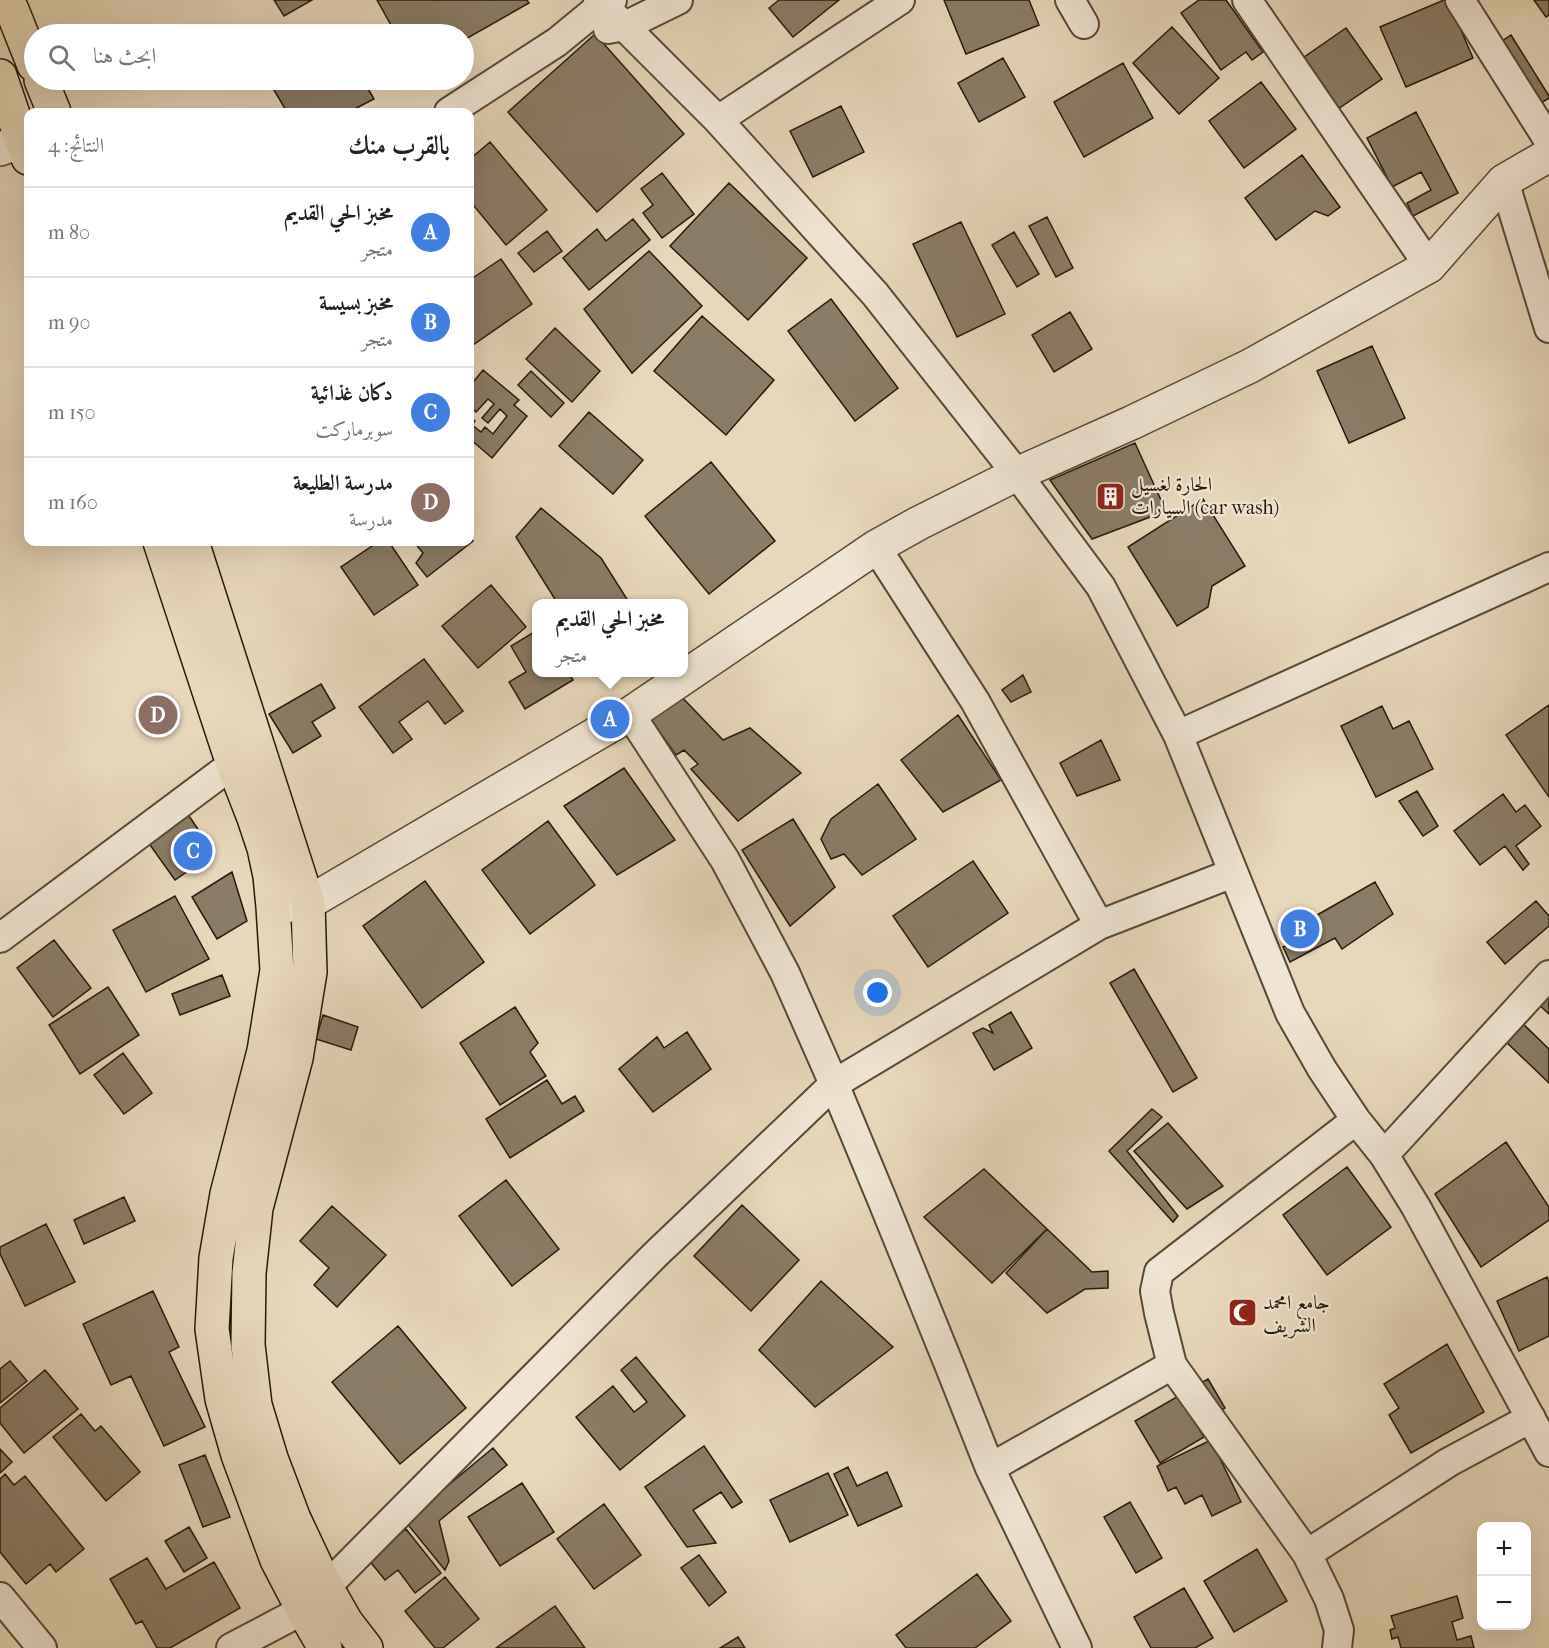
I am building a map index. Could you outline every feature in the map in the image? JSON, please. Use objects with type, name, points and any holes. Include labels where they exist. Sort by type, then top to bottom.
[{"type":"main road","points":[[10,6],[24,40]]},
{"type":"main road","points":[[0,76],[20,147]]},
{"type":"main road","points":[[45,90],[52,108]]},
{"type":"main road","points":[[161,546],[233,764],[255,818],[264,848],[270,876],[278,970],[264,1051],[227,1194],[216,1258],[212,1329],[222,1399],[238,1455],[277,1560],[325,1648]]},
{"type":"main road","points":[[193,546],[308,903],[309,972],[296,1058],[256,1208],[249,1273],[248,1345],[255,1405],[270,1458],[294,1519],[326,1587],[346,1622],[366,1648]]},
{"type":"street","points":[[557,42],[625,26],[678,0]]},
{"type":"street","points":[[718,120],[900,0]]},
{"type":"street","points":[[1246,0],[1429,266]]},
{"type":"street","points":[[1460,0],[1549,141]]},
{"type":"street","points":[[455,108],[557,42],[604,2],[718,120],[875,294],[1017,474],[1101,587],[1178,735],[1290,1013],[1322,1069],[1356,1120],[1384,1155],[1416,1207],[1549,1450]]},
{"type":"street","points":[[688,675],[876,547],[918,523],[1017,474],[1250,366],[1429,266],[1504,181],[1549,155]]},
{"type":"street","points":[[1504,181],[1549,328]]},
{"type":"street","points":[[876,547],[975,701],[1099,925]]},
{"type":"street","points":[[1178,735],[1549,567]]},
{"type":"street","points":[[273,907],[308,903],[630,714],[685,677]]},
{"type":"street","points":[[630,714],[724,860],[785,973],[834,1084],[990,1468],[1077,1648]]},
{"type":"street","points":[[0,938],[233,764]]},
{"type":"street","points":[[326,1587],[655,1255],[834,1084],[1099,925],[1233,873]]},
{"type":"street","points":[[1384,1155],[1549,975]]},
{"type":"street","points":[[1337,1648],[1339,1630],[1329,1599],[1307,1554],[1172,1365],[1155,1291],[1159,1272],[1356,1120]]},
{"type":"street","points":[[990,1468],[1172,1365]]},
{"type":"street","points":[[1307,1554],[1449,1461],[1531,1418]]},
{"type":"street","points":[[0,1597],[42,1648]]},
{"type":"street","points":[[231,1648],[303,1610]]},
{"type":"building","points":[[274,0],[312,0],[284,16]]},
{"type":"building","points":[[377,0],[527,0],[529,3],[474,34],[474,24],[390,24]]},
{"type":"building","points":[[779,0],[839,0],[793,37],[769,8]]},
{"type":"building","points":[[944,0],[1029,0],[1039,25],[966,54]]},
{"type":"building","points":[[1199,0],[1226,0],[1263,52],[1252,60],[1246,52],[1221,70],[1181,13]]},
{"type":"building","points":[[1448,0],[1473,58],[1406,87],[1380,27]]},
{"type":"building","points":[[1534,0],[1549,0],[1549,15],[1546,17]]},
{"type":"building","points":[[1172,27],[1219,78],[1179,114],[1133,63]]},
{"type":"building","points":[[1346,28],[1382,79],[1335,111],[1300,60]]},
{"type":"building","points":[[595,34],[684,134],[597,212],[508,112]]},
{"type":"building","points":[[1511,35],[1549,96],[1538,105],[1499,43]]},
{"type":"building","points":[[1003,58],[1025,97],[979,122],[958,83]]},
{"type":"building","points":[[1123,63],[1153,118],[1084,157],[1054,102]]},
{"type":"building","points":[[1261,82],[1296,129],[1244,168],[1209,121]]},
{"type":"building","points":[[274,90],[369,90],[374,99],[357,108],[285,108]]},
{"type":"building","points":[[841,106],[864,152],[813,177],[790,131]]},
{"type":"building","points":[[1416,112],[1458,193],[1413,216],[1407,203],[1431,190],[1421,172],[1392,187],[1367,138]]},
{"type":"building","points":[[490,142],[547,210],[506,245],[474,206],[474,156]]},
{"type":"building","points":[[1302,155],[1340,207],[1328,216],[1315,211],[1276,240],[1245,198]]},
{"type":"building","points":[[662,173],[694,214],[662,238],[643,213],[653,205],[641,189]]},
{"type":"building","points":[[729,183],[807,258],[748,320],[670,246]]},
{"type":"building","points":[[1047,217],[1073,268],[1056,277],[1029,226]]},
{"type":"building","points":[[633,219],[650,240],[589,290],[563,258],[597,229],[606,241]]},
{"type":"building","points":[[961,222],[1005,314],[957,337],[913,244]]},
{"type":"building","points":[[547,231],[562,251],[534,272],[518,253]]},
{"type":"building","points":[[1014,232],[1039,274],[1017,287],[992,245]]},
{"type":"building","points":[[649,251],[702,306],[632,373],[584,309]]},
{"type":"building","points":[[501,259],[532,304],[474,344],[474,277]]},
{"type":"building","points":[[831,299],[898,388],[855,421],[788,331]]},
{"type":"building","points":[[1070,312],[1092,349],[1054,372],[1032,335]]},
{"type":"building","points":[[702,316],[774,380],[726,435],[654,371]]},
{"type":"building","points":[[555,328],[600,371],[572,402],[526,359]]},
{"type":"building","points":[[1372,346],[1405,418],[1349,443],[1317,371]]},
{"type":"building","points":[[483,370],[519,400],[514,405],[527,416],[492,458],[474,442],[474,427],[481,432],[485,427],[493,434],[507,416],[500,409],[488,423],[482,418],[494,404],[488,399],[476,412],[474,410],[474,381]]},
{"type":"building","points":[[531,371],[564,403],[551,417],[518,385]]},
{"type":"building","points":[[589,412],[643,460],[613,494],[559,446]]},
{"type":"building","name":"الحارة لغسيل السيارات (car wash)","points":[[1135,443],[1166,511],[1092,539],[1050,480]]},
{"type":"building","points":[[711,462],[775,541],[709,594],[645,516]]},
{"type":"building","points":[[1203,499],[1245,566],[1212,586],[1208,607],[1177,626],[1128,547]]},
{"type":"building","points":[[541,508],[601,558],[627,599],[555,599],[516,537]]},
{"type":"building","points":[[372,546],[392,546],[418,585],[374,615],[341,567]]},
{"type":"building","points":[[417,546],[467,546],[427,577],[416,563],[423,553]]},
{"type":"building","points":[[491,585],[526,627],[478,668],[442,626]]},
{"type":"building","points":[[532,633],[532,677],[571,677],[573,680],[525,709],[509,682],[526,672],[511,646]]},
{"type":"building","points":[[424,659],[463,711],[445,724],[428,701],[399,722],[412,739],[393,753],[359,707]]},
{"type":"building","points":[[1023,675],[1031,692],[1011,702],[1002,690]]},
{"type":"building","points":[[321,684],[335,708],[312,722],[321,736],[293,753],[269,714]]},
{"type":"building","points":[[676,691],[723,740],[750,728],[801,773],[738,821],[691,769],[698,764],[684,750],[676,755],[646,713]]},
{"type":"building","points":[[1549,705],[1549,797],[1506,735]]},
{"type":"building","points":[[1382,706],[1393,729],[1409,721],[1433,769],[1376,797],[1341,726]]},
{"type":"building","points":[[958,715],[1001,780],[943,812],[901,760]]},
{"type":"building","points":[[1101,740],[1120,780],[1077,796],[1060,763]]},
{"type":"building","points":[[624,768],[675,840],[617,875],[564,806]]},
{"type":"building","points":[[878,784],[916,839],[862,875],[844,854],[831,859],[821,839],[831,819]]},
{"type":"building","points":[[1417,791],[1438,826],[1423,836],[1399,801]]},
{"type":"building","points":[[1503,794],[1516,812],[1525,805],[1541,826],[1516,846],[1529,864],[1523,870],[1505,846],[1480,865],[1454,831]]},
{"type":"building","points":[[185,810],[214,853],[175,880],[145,838]]},
{"type":"building","points":[[793,819],[835,887],[790,926],[742,850]]},
{"type":"building","points":[[548,821],[595,885],[530,934],[482,870]]},
{"type":"building","points":[[973,861],[1008,913],[928,967],[893,916]]},
{"type":"building","points":[[232,872],[247,921],[217,939],[192,897]]},
{"type":"building","points":[[425,881],[484,962],[422,1008],[363,926]]},
{"type":"building","points":[[1375,882],[1393,914],[1342,949],[1335,938],[1290,962],[1283,947],[1299,940],[1296,927]]},
{"type":"building","points":[[175,896],[209,959],[146,992],[113,930]]},
{"type":"building","points":[[1536,901],[1549,916],[1549,926],[1505,964],[1487,942]]},
{"type":"building","points":[[54,940],[91,988],[53,1017],[17,968]]},
{"type":"building","points":[[1134,969],[1197,1078],[1173,1092],[1110,983]]},
{"type":"building","points":[[222,975],[230,996],[180,1015],[172,994]]},
{"type":"building","points":[[108,987],[139,1035],[80,1074],[49,1025]]},
{"type":"building","points":[[1549,988],[1549,1014],[1536,1002]]},
{"type":"building","points":[[515,1007],[538,1043],[530,1052],[546,1076],[500,1105],[460,1043]]},
{"type":"building","points":[[1011,1012],[1032,1048],[994,1070],[973,1033],[983,1028],[993,1033],[989,1025]]},
{"type":"building","points":[[323,1015],[358,1027],[351,1050],[316,1039]]},
{"type":"building","points":[[1520,1021],[1549,1049],[1549,1083],[1503,1039]]},
{"type":"building","points":[[687,1032],[711,1069],[653,1112],[619,1069],[657,1037],[664,1048]]},
{"type":"building","points":[[123,1053],[152,1093],[124,1114],[94,1075]]},
{"type":"building","points":[[547,1080],[562,1104],[575,1096],[584,1111],[510,1158],[486,1119]]},
{"type":"building","points":[[1152,1109],[1162,1117],[1127,1151],[1178,1216],[1173,1222],[1109,1151]]},
{"type":"building","points":[[1168,1123],[1223,1186],[1187,1209],[1134,1151]]},
{"type":"building","points":[[1506,1142],[1549,1207],[1549,1220],[1481,1267],[1435,1194]]},
{"type":"building","points":[[1347,1167],[1391,1227],[1327,1275],[1283,1215]]},
{"type":"building","points":[[984,1169],[1047,1229],[992,1283],[924,1217]]},
{"type":"building","points":[[506,1180],[559,1249],[512,1286],[459,1216]]},
{"type":"building","points":[[124,1197],[135,1221],[84,1244],[74,1220]]},
{"type":"building","points":[[742,1205],[799,1260],[751,1311],[694,1256]]},
{"type":"building","points":[[332,1206],[386,1255],[337,1307],[314,1285],[329,1268],[300,1241]]},
{"type":"building","points":[[46,1224],[75,1282],[25,1306],[0,1254],[0,1247]]},
{"type":"building","points":[[1047,1229],[1092,1272],[1108,1271],[1108,1288],[1085,1289],[1047,1313],[1006,1273]]},
{"type":"building","points":[[1547,1277],[1549,1282],[1549,1336],[1519,1351],[1497,1301]]},
{"type":"building","points":[[821,1281],[893,1347],[815,1407],[759,1350]]},
{"type":"building","points":[[153,1291],[179,1347],[169,1352],[205,1427],[164,1446],[131,1376],[111,1385],[83,1324]]},
{"type":"building","points":[[398,1326],[466,1408],[400,1464],[332,1382]]},
{"type":"building","points":[[1447,1344],[1484,1412],[1411,1453],[1389,1415],[1399,1408],[1384,1384]]},
{"type":"building","points":[[636,1357],[685,1416],[620,1470],[576,1417],[613,1386],[634,1412],[647,1402],[621,1370]]},
{"type":"building","points":[[10,1361],[27,1381],[0,1403],[0,1369]]},
{"type":"building","points":[[45,1370],[78,1409],[24,1453],[0,1423],[0,1408]]},
{"type":"building","points":[[1208,1379],[1225,1408],[1196,1424],[1204,1437],[1160,1463],[1135,1421]]},
{"type":"building","points":[[81,1414],[95,1431],[101,1426],[140,1472],[106,1501],[53,1437]]},
{"type":"building","points":[[1211,1440],[1241,1502],[1212,1516],[1202,1495],[1185,1504],[1176,1487],[1168,1491],[1157,1466]]},
{"type":"building","points":[[704,1446],[742,1502],[732,1508],[721,1492],[693,1510],[716,1543],[687,1547],[645,1487]]},
{"type":"building","points":[[493,1448],[507,1465],[439,1521],[449,1561],[445,1570],[405,1521]]},
{"type":"building","points":[[0,1449],[12,1462],[0,1473]]},
{"type":"building","points":[[205,1455],[230,1517],[203,1527],[179,1465]]},
{"type":"building","points":[[848,1467],[857,1486],[887,1472],[902,1506],[858,1526],[834,1474]]},
{"type":"building","points":[[828,1473],[848,1515],[790,1542],[770,1500]]},
{"type":"building","points":[[5,1474],[14,1485],[25,1476],[84,1549],[56,1572],[50,1564],[26,1584],[0,1552],[0,1479]]},
{"type":"building","points":[[522,1483],[554,1532],[500,1566],[468,1517]]},
{"type":"building","points":[[1130,1502],[1162,1558],[1136,1573],[1104,1517]]},
{"type":"building","points":[[604,1504],[641,1555],[594,1589],[557,1539]]},
{"type":"building","points":[[189,1527],[207,1558],[184,1572],[165,1541]]},
{"type":"building","points":[[406,1529],[441,1573],[415,1593],[398,1570],[385,1580],[368,1559]]},
{"type":"building","points":[[1257,1549],[1287,1601],[1234,1632],[1204,1581]]},
{"type":"building","points":[[699,1555],[726,1592],[709,1606],[681,1568]]},
{"type":"building","points":[[147,1558],[166,1589],[214,1562],[240,1608],[170,1648],[157,1648],[142,1621],[136,1624],[110,1579]]},
{"type":"building","points":[[977,1574],[1011,1621],[975,1648],[906,1648],[896,1635]]},
{"type":"building","points":[[445,1577],[479,1619],[443,1648],[435,1648],[405,1611]]},
{"type":"building","points":[[1184,1588],[1213,1638],[1195,1648],[1151,1648],[1134,1617]]},
{"type":"building","points":[[1457,1596],[1463,1618],[1452,1622],[1457,1640],[1471,1636],[1474,1648],[1401,1648],[1398,1637],[1392,1639],[1390,1630],[1395,1628],[1391,1616]]},
{"type":"building","points":[[555,1606],[585,1648],[496,1648]]},
{"type":"building","points":[[738,1637],[745,1648],[720,1648]]},
{"type":"place","name":"الحارة لغسيل السيارات (car wash)","points":[[1110,496]]},
{"type":"place","name":"مدرسة الطليعة","points":[[158,715]]},
{"type":"place","name":"مخبز الحي القديم","points":[[610,719]]},
{"type":"place","name":"دكان غذائية","points":[[193,851]]},
{"type":"place","name":"مخبز بسيسة","points":[[1300,929]]},
{"type":"place","name":"جامع امحمد الشريف","points":[[1242,1313]]}]
